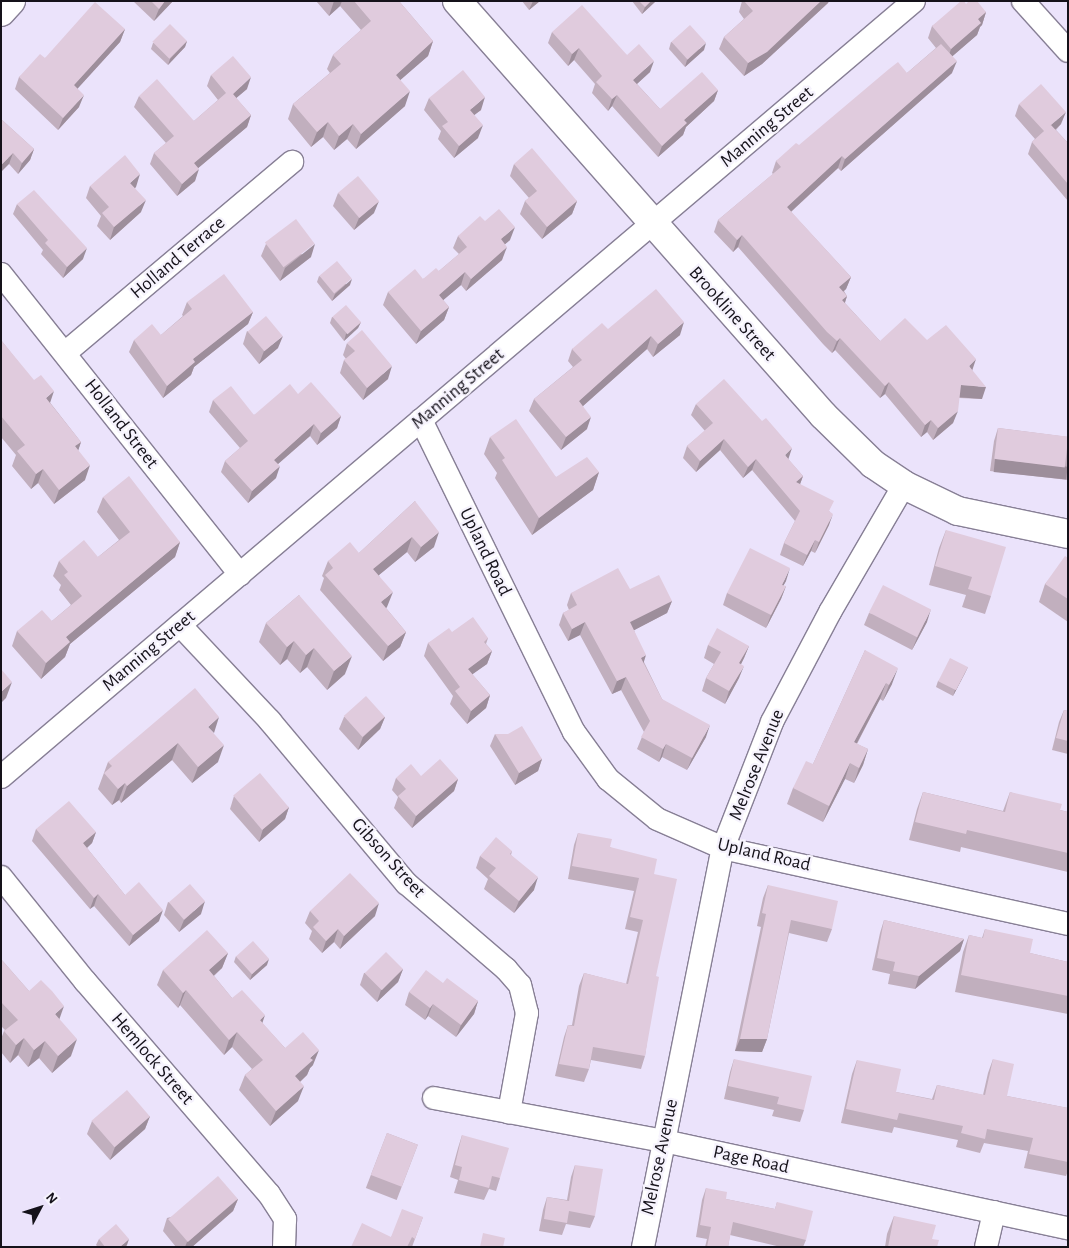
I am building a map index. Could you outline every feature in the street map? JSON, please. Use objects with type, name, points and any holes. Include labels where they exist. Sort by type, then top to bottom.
[{"type":"street","points":[[1,12],[11,1]]},
{"type":"street","name":"Brookline Street","points":[[457,1],[652,224],[823,415],[873,464],[904,486],[958,511],[1068,534]]},
{"type":"street","name":"Manning Street","points":[[1,777],[914,1]]},
{"type":"street","points":[[1023,1],[1068,51]]},
{"type":"street","name":"Holland Terrace","points":[[65,353],[292,162]]},
{"type":"street","name":"Holland Street","points":[[1,274],[240,574]]},
{"type":"street","name":"Upland Road","points":[[421,420],[574,732],[608,779],[657,819],[723,848],[1068,924]]},
{"type":"street","name":"Melrose Avenue","points":[[642,1247],[723,848],[772,722],[830,612],[904,486]]},
{"type":"street","name":"Gibson Street","points":[[180,625],[270,721],[406,883],[506,969],[520,985],[528,1013],[508,1112]]},
{"type":"street","name":"Hemlock Street","points":[[1,877],[85,980],[269,1194],[285,1219],[284,1247]]},
{"type":"street","name":"Page Road","points":[[434,1098],[664,1141],[1068,1228]]},
{"type":"street","points":[[986,1247],[994,1212]]},
{"type":"building","points":[[151,1],[165,1],[159,9]]},
{"type":"building","points":[[354,1],[399,1],[433,41],[396,75],[410,91],[361,134],[353,124],[339,136],[328,122],[317,132],[293,104],[341,64],[333,55],[371,21]]},
{"type":"building","points":[[639,1],[651,1],[645,7]]},
{"type":"building","points":[[744,1],[821,1],[767,52],[748,63],[724,37],[753,11]]},
{"type":"building","points":[[961,1],[964,1],[966,4],[969,1],[977,1],[986,12],[978,19],[981,23],[951,49],[932,26]]},
{"type":"building","points":[[95,2],[125,29],[74,85],[84,95],[63,118],[19,77],[40,54],[45,58]]},
{"type":"building","points":[[582,5],[627,55],[639,44],[654,61],[633,80],[660,109],[702,72],[718,90],[684,120],[687,123],[662,146],[617,95],[612,99],[596,82],[602,76],[579,48],[572,54],[552,32]]},
{"type":"building","points":[[170,24],[187,41],[169,59],[152,42]]},
{"type":"building","points":[[690,25],[706,43],[687,60],[671,42]]},
{"type":"building","points":[[941,44],[957,61],[845,159],[842,156],[787,207],[851,277],[839,287],[847,296],[842,300],[880,341],[905,318],[927,340],[946,325],[976,359],[969,366],[986,387],[961,385],[958,411],[938,428],[931,420],[925,425],[889,382],[885,386],[840,338],[837,341],[827,332],[742,235],[737,240],[718,220],[781,167],[776,161],[796,143],[799,145],[889,69],[898,62],[907,73]]},
{"type":"building","points":[[233,56],[251,77],[233,94],[251,115],[194,163],[199,169],[182,184],[154,153],[174,136],[139,96],[157,79],[194,121],[226,93],[211,75]]},
{"type":"building","points":[[463,70],[485,97],[470,110],[483,125],[459,146],[442,126],[448,122],[429,98]]},
{"type":"building","points":[[1041,84],[1066,112],[1044,131],[1019,104]]},
{"type":"building","points":[[1,119],[34,149],[22,163],[13,153],[1,165]]},
{"type":"building","points":[[1051,125],[1068,143],[1068,184],[1032,142]]},
{"type":"building","points":[[532,148],[577,201],[547,227],[525,201],[537,191],[514,164]]},
{"type":"building","points":[[125,155],[140,174],[130,183],[146,200],[114,227],[102,213],[109,207],[90,186]]},
{"type":"building","points":[[358,176],[379,201],[359,218],[338,193]]},
{"type":"building","points":[[34,190],[87,248],[67,267],[45,243],[48,240],[17,204]]},
{"type":"building","points":[[499,209],[515,227],[501,239],[507,247],[471,279],[465,272],[439,295],[449,307],[421,331],[388,292],[415,269],[423,279],[436,268],[439,271],[467,247],[458,236],[480,216],[485,221]]},
{"type":"building","points":[[296,219],[315,244],[284,267],[265,242]]},
{"type":"building","points":[[337,261],[352,279],[334,293],[319,276]]},
{"type":"building","points":[[224,274],[253,312],[193,359],[195,362],[167,386],[134,340],[152,324],[161,335],[192,309],[187,302]]},
{"type":"building","points":[[656,289],[684,322],[658,344],[651,336],[579,401],[591,417],[566,437],[534,399],[582,360],[572,349],[602,323],[608,329]]},
{"type":"building","points":[[346,305],[361,322],[348,334],[332,317]]},
{"type":"building","points":[[266,316],[283,336],[264,351],[248,331]]},
{"type":"building","points":[[362,330],[392,366],[367,388],[344,360],[355,351],[347,343]]},
{"type":"building","points":[[1,340],[34,380],[41,375],[54,391],[46,398],[81,442],[75,446],[90,465],[59,490],[43,469],[36,474],[17,451],[25,445],[1,416]]},
{"type":"building","points":[[724,379],[762,421],[766,418],[792,448],[785,455],[803,476],[796,482],[834,501],[829,511],[833,514],[819,542],[815,540],[807,555],[784,543],[800,511],[756,459],[748,467],[724,439],[700,461],[687,446],[713,423],[696,404]]},
{"type":"building","points":[[311,382],[341,416],[321,433],[314,424],[274,460],[280,466],[252,491],[225,461],[248,441],[213,400],[231,386],[254,415],[290,384],[298,394]]},
{"type":"building","points":[[516,419],[556,477],[587,457],[599,472],[539,518],[502,460],[505,458],[490,437]]},
{"type":"building","points":[[998,428],[1068,437],[1065,467],[994,459]]},
{"type":"building","points":[[129,476],[180,542],[66,637],[70,642],[46,663],[17,631],[42,610],[52,621],[82,596],[64,575],[68,572],[59,561],[84,540],[98,557],[130,532],[103,497]]},
{"type":"building","points":[[415,501],[439,532],[421,547],[412,537],[373,569],[393,592],[381,602],[406,632],[388,646],[325,575],[333,568],[328,561],[350,542],[359,553]]},
{"type":"building","points":[[946,530],[1006,547],[991,596],[968,589],[972,577],[935,566]]},
{"type":"building","points":[[750,548],[790,568],[782,585],[786,586],[771,615],[727,593]]},
{"type":"building","points":[[1065,556],[1068,558],[1068,599],[1045,584]]},
{"type":"building","points":[[618,568],[630,589],[659,575],[672,601],[630,622],[646,655],[641,658],[662,699],[710,725],[692,758],[666,744],[663,749],[641,737],[650,721],[626,677],[617,681],[585,622],[572,629],[563,613],[577,605],[571,593]]},
{"type":"building","points":[[883,585],[931,610],[917,637],[869,613]]},
{"type":"building","points":[[299,595],[352,656],[334,671],[314,648],[306,655],[294,641],[287,647],[266,623]]},
{"type":"building","points":[[473,617],[488,638],[484,642],[492,651],[468,669],[490,695],[471,711],[455,691],[460,687],[428,643],[449,628],[452,632]]},
{"type":"building","points":[[717,628],[749,646],[739,663],[744,666],[729,691],[706,678],[721,652],[708,645]]},
{"type":"building","points":[[865,650],[898,668],[889,685],[886,683],[854,742],[868,749],[859,768],[850,763],[829,806],[793,788],[806,761],[813,764]]},
{"type":"building","points":[[950,658],[968,667],[956,690],[938,681]]},
{"type":"building","points":[[1,669],[12,682],[1,692]]},
{"type":"building","points":[[195,688],[219,717],[208,727],[224,745],[198,767],[178,743],[127,786],[125,783],[118,789],[104,773],[112,766],[108,762]]},
{"type":"building","points":[[366,696],[385,717],[362,737],[344,716]]},
{"type":"building","points":[[1064,710],[1068,711],[1068,741],[1056,738]]},
{"type":"building","points":[[522,726],[542,759],[519,773],[495,734],[508,734]]},
{"type":"building","points":[[440,759],[458,779],[416,816],[398,796],[406,789],[396,778],[411,764],[421,776]]},
{"type":"building","points":[[260,773],[289,807],[262,830],[233,795]]},
{"type":"building","points":[[923,792],[1005,812],[1010,792],[1062,804],[1060,810],[1068,812],[1068,853],[967,830],[966,834],[915,822]]},
{"type":"building","points":[[69,801],[96,832],[83,843],[125,895],[139,882],[163,910],[133,935],[98,894],[94,898],[36,829]]},
{"type":"building","points":[[578,833],[612,839],[610,847],[657,859],[654,874],[677,879],[656,976],[659,977],[645,1056],[593,1047],[589,1069],[559,1064],[568,1025],[574,1026],[584,973],[628,984],[643,920],[630,917],[639,878],[572,866]]},
{"type":"building","points":[[496,837],[512,851],[510,854],[538,877],[519,901],[489,876],[496,868],[480,856]]},
{"type":"building","points":[[350,873],[379,903],[344,936],[338,929],[326,941],[313,927],[319,921],[310,911]]},
{"type":"building","points":[[190,884],[205,901],[184,920],[169,902]]},
{"type":"building","points":[[768,885],[838,901],[832,929],[791,920],[767,1039],[740,1039],[766,914],[762,913]]},
{"type":"building","points":[[884,920],[964,939],[919,976],[893,971],[895,962],[877,958]]},
{"type":"building","points":[[985,929],[1033,939],[1030,953],[1068,962],[1068,996],[961,975],[969,935],[983,938]]},
{"type":"building","points":[[207,930],[228,953],[209,970],[232,998],[242,990],[265,1015],[260,1020],[285,1048],[303,1032],[319,1050],[310,1058],[313,1060],[295,1076],[304,1086],[276,1111],[245,1075],[263,1060],[237,1032],[229,1040],[186,990],[183,993],[163,970]]},
{"type":"building","points":[[253,941],[269,959],[252,974],[236,956]]},
{"type":"building","points":[[386,952],[403,969],[382,990],[365,973]]},
{"type":"building","points":[[1,959],[29,991],[41,980],[64,1006],[55,1014],[77,1039],[58,1056],[45,1041],[34,1050],[24,1038],[16,1045],[4,1031],[18,1020],[1,1002]]},
{"type":"building","points":[[426,970],[443,983],[447,978],[478,1001],[461,1025],[433,1004],[430,1008],[409,992]]},
{"type":"building","points":[[734,1059],[812,1076],[804,1110],[777,1104],[779,1097],[728,1086]]},
{"type":"building","points":[[993,1059],[1014,1064],[1007,1096],[1068,1108],[1068,1162],[1029,1154],[1033,1138],[987,1129],[985,1139],[961,1133],[963,1126],[899,1113],[897,1120],[846,1109],[857,1060],[901,1069],[896,1092],[934,1100],[937,1085],[985,1095]]},
{"type":"building","points":[[127,1090],[150,1116],[114,1147],[92,1121]]},
{"type":"building","points":[[387,1133],[418,1145],[402,1187],[371,1175]]},
{"type":"building","points":[[462,1135],[509,1148],[500,1178],[492,1176],[489,1188],[459,1180],[462,1167],[455,1165]]},
{"type":"building","points":[[575,1165],[603,1169],[595,1216],[569,1211],[567,1223],[544,1219],[547,1197],[569,1201]]},
{"type":"building","points":[[218,1176],[238,1199],[188,1242],[168,1219]]},
{"type":"building","points":[[706,1188],[727,1192],[726,1199],[775,1209],[777,1202],[813,1211],[806,1240],[733,1222],[728,1247],[707,1247],[711,1227],[700,1225]]},
{"type":"building","points":[[402,1209],[423,1217],[415,1239],[412,1237],[407,1247],[351,1247],[362,1223],[391,1237]]},
{"type":"building","points":[[894,1216],[936,1225],[932,1239],[939,1240],[937,1247],[888,1247]]},
{"type":"building","points":[[116,1224],[129,1239],[120,1247],[105,1247],[99,1239]]},
{"type":"building","points":[[483,1233],[505,1238],[503,1247],[480,1247]]}]
